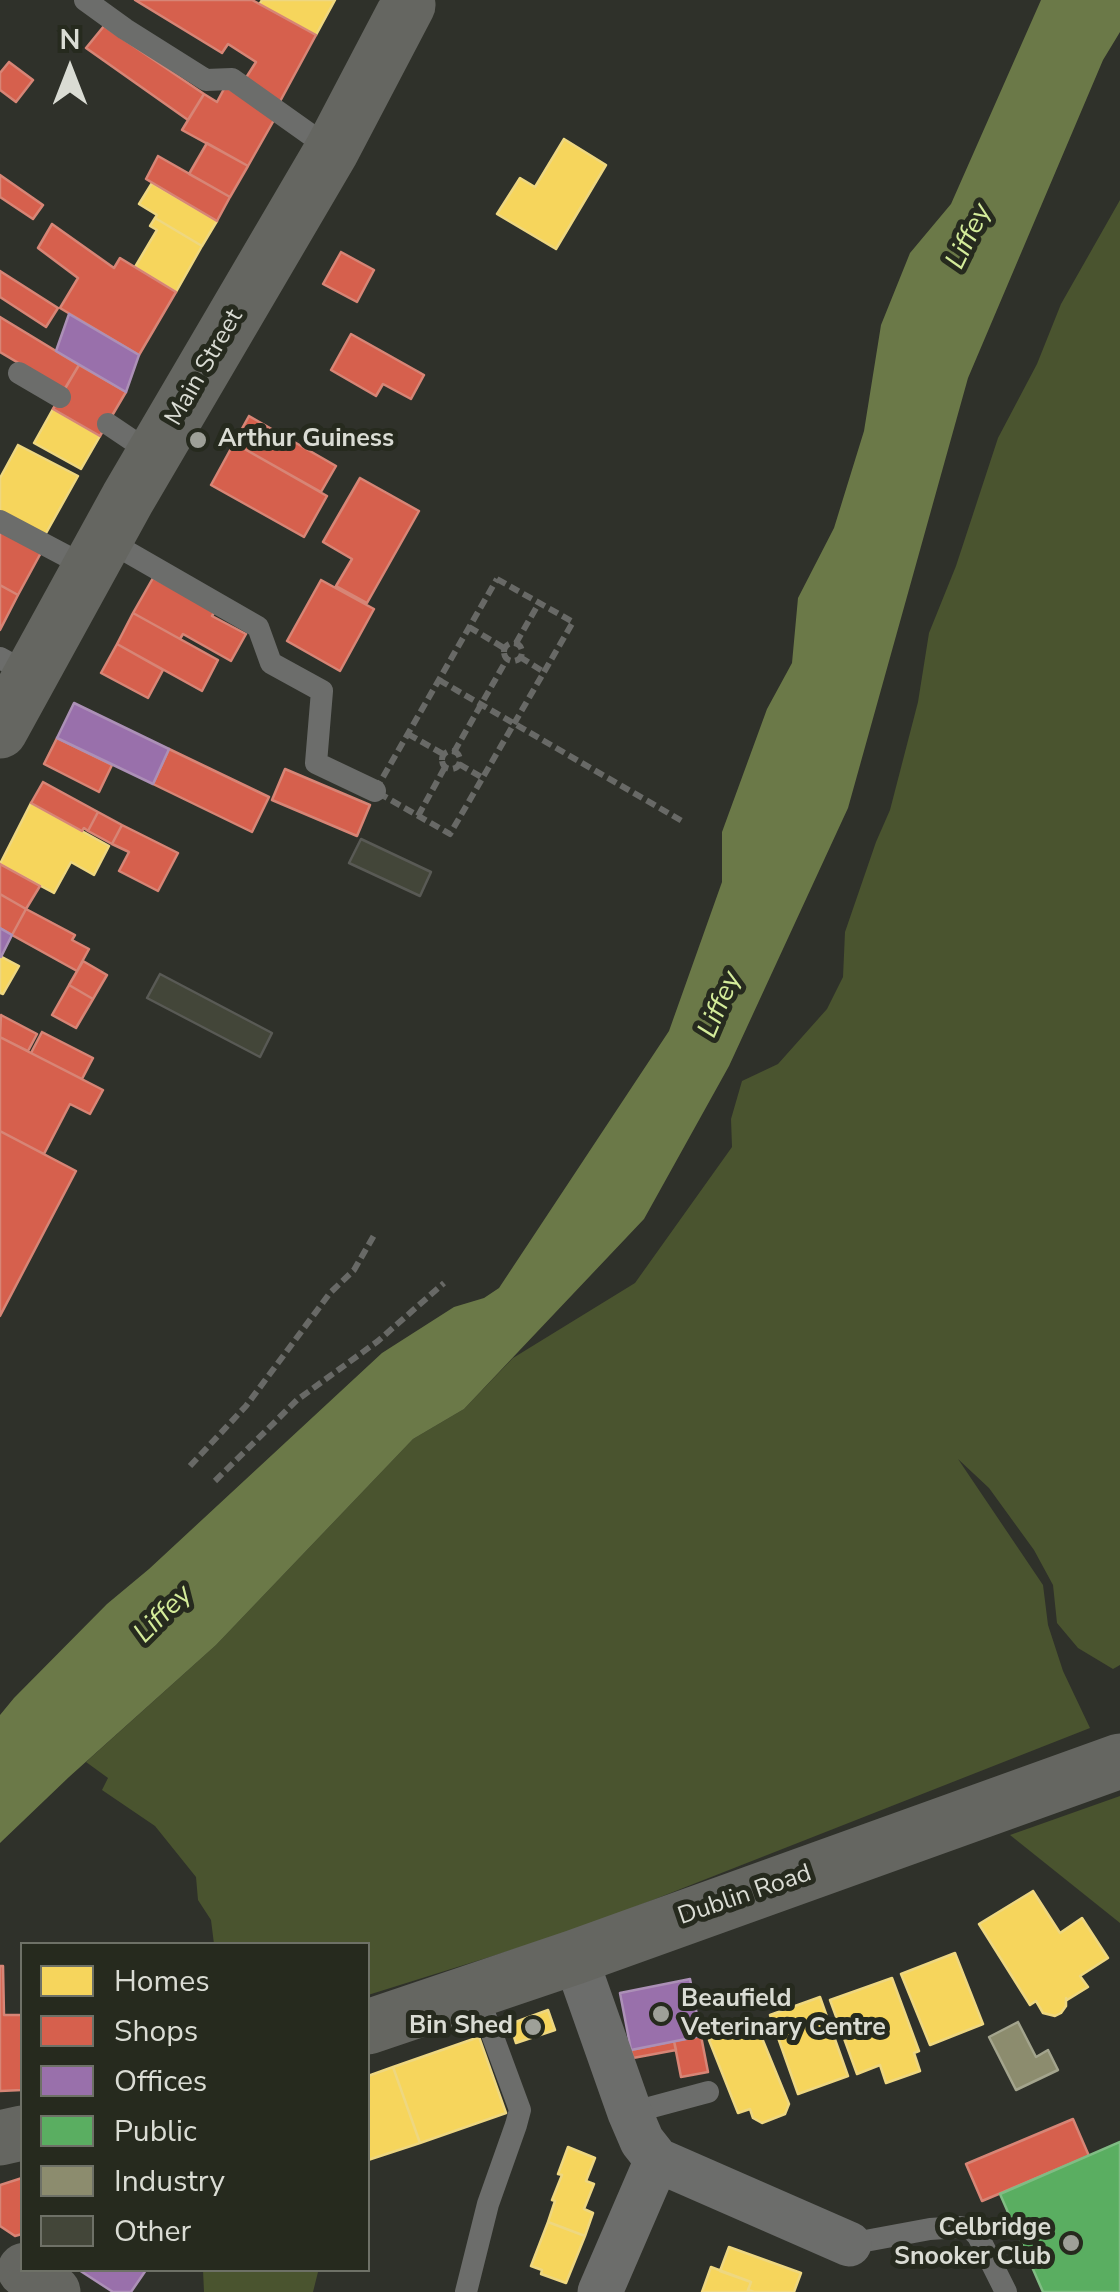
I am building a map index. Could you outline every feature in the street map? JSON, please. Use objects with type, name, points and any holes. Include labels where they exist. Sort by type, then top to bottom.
[{"type":"main road","name":"Main Street","points":[[0,731],[16,666],[97,554],[332,150],[408,2]]},
{"type":"main road","name":"Dublin Road","points":[[370,2026],[575,1957],[1120,1760]]},
{"type":"main road","points":[[0,2250],[20,2266]]},
{"type":"main road","points":[[28,2272],[53,2292]]},
{"type":"street","points":[[575,1957],[630,2114],[642,2142],[656,2160],[849,2244]]},
{"type":"street","points":[[600,2292],[656,2160]]},
{"type":"lane","points":[[85,0],[206,80],[232,79],[332,150]]},
{"type":"lane","points":[[20,374],[60,397]]},
{"type":"lane","points":[[108,424],[154,455]]},
{"type":"lane","points":[[0,521],[97,554],[258,627],[271,664],[322,691],[316,763],[375,791]]},
{"type":"lane","points":[[466,2292],[488,2204],[520,2110],[476,1990]]},
{"type":"lane","points":[[630,2114],[708,2092]]},
{"type":"lane","points":[[849,2244],[930,2228],[971,2229],[1006,2292]]},
{"type":"path","points":[[497,579],[573,622],[450,834],[375,791],[497,579]]},
{"type":"path","points":[[516,643],[539,603]]},
{"type":"path","points":[[469,627],[504,648]]},
{"type":"path","points":[[504,648],[516,643]]},
{"type":"path","points":[[504,648],[507,659],[513,661],[520,657],[522,649],[516,643]]},
{"type":"path","points":[[520,657],[544,672]]},
{"type":"path","points":[[454,752],[507,659]]},
{"type":"path","points":[[438,680],[682,822]]},
{"type":"path","points":[[408,734],[443,754],[454,752],[459,756],[459,764]]},
{"type":"path","points":[[443,754],[445,768],[451,770],[459,764]]},
{"type":"path","points":[[459,764],[483,778]]},
{"type":"path","points":[[418,816],[445,768]]},
{"type":"path","points":[[190,1466],[246,1406],[330,1293],[354,1270],[376,1232]]},
{"type":"path","points":[[215,1481],[297,1400],[378,1341],[444,1283]]},
{"type":"shaded area","points":[[1120,200],[1120,1665],[1113,1669],[1078,1648],[1057,1623],[1053,1585],[1034,1550],[989,1488],[958,1459],[1043,1585],[1048,1625],[1063,1671],[1090,1728],[579,1929],[370,1994],[370,1942],[214,1942],[211,1920],[198,1900],[196,1877],[155,1826],[102,1790],[108,1778],[86,1762],[216,1645],[413,1439],[464,1409],[513,1358],[635,1283],[732,1147],[731,1119],[742,1081],[778,1064],[827,1009],[843,977],[845,932],[890,810],[918,702],[929,633],[956,566],[998,438],[1037,364],[1061,304]]},
{"type":"shaded area","points":[[1120,1796],[1120,1923],[1010,1835]]},
{"type":"shaded area","points":[[203,2272],[318,2272],[313,2292],[204,2292]]},
{"type":"water","name":"Liffey","points":[[1041,0],[1120,0],[1120,32],[1103,60],[968,378],[848,808],[729,1066],[644,1219],[464,1409],[413,1439],[216,1645],[0,1843],[0,1715],[14,1698],[107,1604],[382,1353],[454,1307],[484,1298],[499,1288],[669,1031],[722,882],[722,832],[767,709],[792,663],[798,598],[834,528],[864,431],[881,325],[910,253],[951,204]]},
{"type":"building: Homes","points":[[262,0],[335,0],[316,35],[259,5]]},
{"type":"building: Homes","points":[[564,139],[606,165],[556,249],[497,214],[520,178],[535,187]]},
{"type":"building: Homes","points":[[152,183],[217,221],[202,246],[139,204]]},
{"type":"building: Homes","points":[[155,218],[202,246],[176,292],[135,267],[157,230],[150,226]]},
{"type":"building: Homes","points":[[53,409],[100,436],[81,469],[34,443]]},
{"type":"building: Homes","points":[[18,445],[78,476],[45,535],[0,511],[0,478]]},
{"type":"building: Homes","points":[[31,803],[109,846],[94,875],[71,862],[54,893],[0,864]]},
{"type":"building: Homes","points":[[0,956],[19,966],[3,994],[0,993]]},
{"type":"building: Homes","points":[[1033,1891],[1060,1933],[1082,1918],[1108,1958],[1080,1976],[1088,1987],[1066,1998],[1066,2006],[1055,2016],[1043,2013],[1036,2001],[1030,2005],[979,1924]]},
{"type":"building: Homes","points":[[955,1953],[983,2024],[930,2045],[901,1974]]},
{"type":"building: Homes","points":[[892,1978],[919,2051],[914,2053],[920,2071],[886,2083],[880,2065],[857,2074],[830,2000]]},
{"type":"building: Homes","points":[[820,1997],[848,2076],[798,2094],[770,2015]]},
{"type":"building: Homes","name":"Bin Shed","points":[[548,2010],[555,2030],[516,2043],[510,2024]]},
{"type":"building: Homes","points":[[755,2021],[789,2104],[785,2114],[762,2123],[753,2118],[750,2109],[738,2113],[709,2040]]},
{"type":"building: Homes","points":[[479,2037],[506,2113],[420,2143],[393,2067]]},
{"type":"building: Homes","points":[[393,2067],[420,2143],[370,2159],[370,2075]]},
{"type":"building: Homes","points":[[568,2147],[595,2158],[586,2181],[594,2184],[584,2209],[593,2213],[585,2236],[548,2222]]},
{"type":"building: Homes","points":[[548,2222],[585,2236],[566,2283],[531,2266]]},
{"type":"building: Homes","points":[[729,2247],[801,2273],[794,2292],[754,2292],[748,2290],[751,2282],[720,2271]]},
{"type":"building: Homes","points":[[711,2267],[751,2282],[748,2290],[754,2292],[702,2292]]},
{"type":"building: Shops","points":[[135,0],[252,0],[316,35],[277,107],[242,84],[256,62],[228,44],[222,53]]},
{"type":"building: Shops","points":[[104,26],[204,94],[188,120],[86,48]]},
{"type":"building: Shops","points":[[9,62],[33,80],[16,102],[0,90],[0,73]]},
{"type":"building: Shops","points":[[225,87],[278,113],[248,166],[182,130],[204,94],[217,102]]},
{"type":"building: Shops","points":[[207,143],[248,166],[230,197],[189,174]]},
{"type":"building: Shops","points":[[158,156],[230,197],[217,221],[146,179]]},
{"type":"building: Shops","points":[[0,175],[43,205],[33,219],[0,197]]},
{"type":"building: Shops","points":[[52,224],[114,268],[120,258],[176,292],[139,355],[60,308],[78,278],[38,248]]},
{"type":"building: Shops","points":[[341,252],[374,270],[357,302],[323,284]]},
{"type":"building: Shops","points":[[0,271],[58,308],[46,327],[0,297]]},
{"type":"building: Shops","points":[[0,317],[79,365],[64,390],[0,352]]},
{"type":"building: Shops","points":[[351,334],[424,375],[411,399],[383,384],[376,396],[331,370]]},
{"type":"building: Shops","points":[[79,365],[126,392],[100,436],[53,409]]},
{"type":"building: Shops","points":[[249,416],[336,466],[321,492],[234,443]]},
{"type":"building: Shops","points":[[234,443],[327,496],[304,537],[211,485]]},
{"type":"building: Shops","points":[[360,478],[419,511],[367,603],[336,586],[352,559],[323,542]]},
{"type":"building: Shops","points":[[0,527],[43,549],[18,595],[0,585]]},
{"type":"building: Shops","points":[[153,578],[215,611],[212,616],[246,634],[231,661],[183,634],[180,639],[133,613]]},
{"type":"building: Shops","points":[[321,580],[374,609],[340,671],[287,641]]},
{"type":"building: Shops","points":[[0,585],[18,595],[0,630]]},
{"type":"building: Shops","points":[[133,613],[218,660],[202,691],[117,644]]},
{"type":"building: Shops","points":[[117,644],[163,670],[148,698],[101,673]]},
{"type":"building: Shops","points":[[57,738],[112,765],[99,792],[44,764]]},
{"type":"building: Shops","points":[[169,749],[269,797],[252,832],[153,784]]},
{"type":"building: Shops","points":[[285,769],[370,805],[357,836],[272,800]]},
{"type":"building: Shops","points":[[43,782],[98,812],[88,831],[31,803]]},
{"type":"building: Shops","points":[[98,812],[122,825],[112,844],[88,831]]},
{"type":"building: Shops","points":[[122,825],[178,853],[158,891],[119,871],[129,852],[112,844]]},
{"type":"building: Shops","points":[[0,864],[40,886],[26,909],[0,894]]},
{"type":"building: Shops","points":[[0,894],[26,909],[12,935],[0,928]]},
{"type":"building: Shops","points":[[26,909],[75,935],[72,940],[89,949],[77,971],[12,935]]},
{"type":"building: Shops","points":[[83,961],[107,975],[93,999],[69,985]]},
{"type":"building: Shops","points":[[69,985],[93,999],[76,1028],[52,1015]]},
{"type":"building: Shops","points":[[1,1015],[37,1034],[28,1051],[0,1037]]},
{"type":"building: Shops","points":[[42,1032],[93,1058],[82,1079],[31,1053]]},
{"type":"building: Shops","points":[[0,1037],[103,1090],[90,1114],[70,1104],[44,1154],[0,1131]]},
{"type":"building: Shops","points":[[0,1131],[76,1171],[0,1316]]},
{"type":"building: Shops","points":[[3,1966],[4,2015],[20,2015],[20,2090],[0,2091]]},
{"type":"building: Shops","points":[[701,2036],[708,2072],[681,2077],[674,2041]]},
{"type":"building: Shops","points":[[674,2041],[676,2050],[633,2058],[631,2050]]},
{"type":"building: Shops","points":[[1073,2119],[1089,2156],[982,2201],[966,2164]]},
{"type":"building: Shops","points":[[20,2179],[20,2235],[15,2236],[0,2226],[0,2185]]},
{"type":"building: Offices","points":[[69,314],[139,355],[126,392],[56,351]]},
{"type":"building: Offices","points":[[74,703],[169,749],[153,784],[57,738]]},
{"type":"building: Offices","points":[[0,928],[12,935],[1,957],[0,956]]},
{"type":"building: Offices","name":"Beaufield Veterinary Centre","points":[[690,1979],[701,2036],[631,2050],[620,1993]]},
{"type":"building: Offices","points":[[82,2272],[145,2272],[131,2292],[113,2292]]},
{"type":"building: Public","name":"Celbridge Snooker Club","points":[[1120,2142],[1120,2292],[1043,2292],[1000,2194]]},
{"type":"building: Industry","points":[[1018,2022],[1036,2057],[1048,2050],[1058,2070],[1016,2090],[989,2037]]},
{"type":"building: Other","points":[[361,839],[431,872],[420,896],[349,863]]},
{"type":"building: Other","points":[[160,974],[272,1033],[260,1057],[147,998]]},
{"type":"place","name":"Arthur Guiness","points":[[198,440]]},
{"type":"place","name":"Beaufield Veterinary Centre","points":[[661,2014]]},
{"type":"place","name":"Bin Shed","points":[[533,2027]]},
{"type":"place","name":"Celbridge Snooker Club","points":[[1071,2243]]}]
